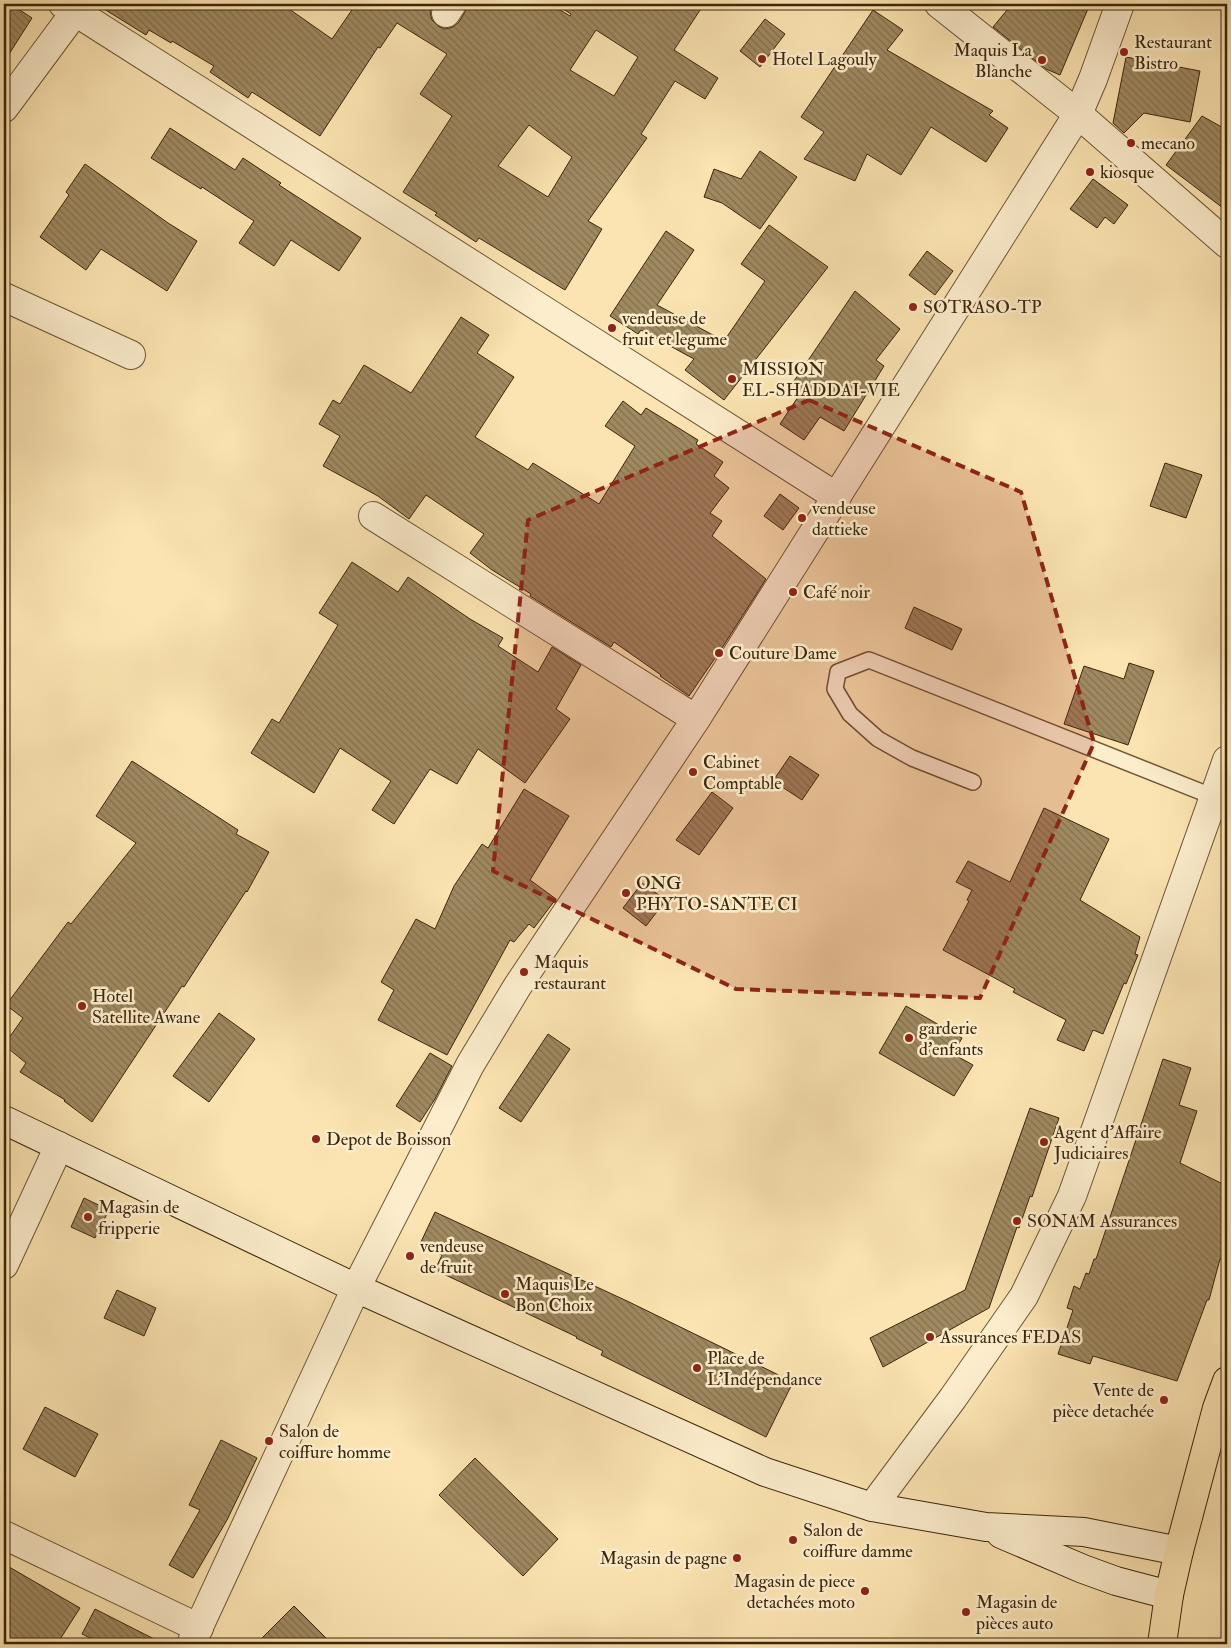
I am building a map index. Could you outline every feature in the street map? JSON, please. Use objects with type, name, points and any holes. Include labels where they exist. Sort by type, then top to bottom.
[{"type":"main road","points":[[1162,1644],[1169,1594],[1179,1550],[1222,1409],[1227,1381]]},
{"type":"street","points":[[938,4],[1078,114],[1227,244]]},
{"type":"street","points":[[4,1535],[195,1636],[356,1288],[470,1065],[517,987],[696,719],[1078,114],[1093,79],[1120,4]]},
{"type":"street","points":[[4,108],[73,6],[837,497]]},
{"type":"street","points":[[4,296],[131,355]]},
{"type":"street","points":[[373,516],[696,719]]},
{"type":"street","points":[[872,1507],[953,1398],[1024,1296],[1072,1196],[1227,760]]},
{"type":"street","points":[[4,1120],[356,1288],[765,1472],[872,1507],[986,1528],[1084,1532],[1179,1550]]},
{"type":"street","points":[[4,1265],[59,1146]]},
{"type":"street","points":[[986,1528],[1083,1570],[1116,1581],[1169,1594]]},
{"type":"lane","points":[[973,782],[912,758],[878,739],[850,714],[835,689],[838,672],[869,660],[1214,798]]},
{"type":"highlighted area","points":[[809,400],[1021,492],[1094,743],[980,998],[736,989],[493,871],[528,520]]},
{"type":"building","points":[[4,4],[11,4],[32,18],[4,62]]},
{"type":"building","points":[[96,4],[282,4],[332,39],[356,4],[433,4],[430,12],[432,20],[438,26],[445,29],[453,27],[459,22],[467,4],[550,4],[570,16],[571,14],[555,4],[704,4],[674,50],[718,78],[705,99],[675,81],[641,134],[647,138],[588,221],[602,229],[565,290],[479,238],[476,242],[435,215],[437,213],[403,192],[452,116],[420,94],[447,54],[397,23],[380,48],[378,47],[320,136],[252,92],[248,98],[210,72],[214,66],[172,41],[171,43],[149,30],[146,35]],"holes":[[[596,30],[638,57],[614,96],[570,70]],[[529,125],[572,157],[548,197],[498,166]]]},
{"type":"building","points":[[1012,4],[1090,4],[1060,75],[1046,69],[993,27]]},
{"type":"building","points":[[873,10],[903,30],[887,50],[993,111],[989,115],[1008,128],[986,162],[931,127],[901,175],[867,154],[855,181],[804,159],[824,132],[801,117]]},
{"type":"building","points":[[765,19],[785,34],[760,67],[740,51]]},
{"type":"building","points":[[1126,57],[1200,71],[1190,122],[1144,113],[1124,133],[1113,123]]},
{"type":"building","points":[[1202,116],[1227,130],[1227,211],[1166,165]]},
{"type":"building","points":[[170,128],[235,170],[243,158],[281,183],[279,185],[361,238],[339,271],[291,240],[274,266],[239,243],[254,221],[202,187],[201,189],[151,158]]},
{"type":"building","points":[[760,151],[797,177],[760,229],[722,203],[704,197],[714,169],[741,179]]},
{"type":"building","points":[[85,164],[168,223],[197,241],[167,291],[101,249],[86,270],[40,237],[69,195],[66,192]]},
{"type":"building","points":[[1093,179],[1128,205],[1114,224],[1105,217],[1097,228],[1070,209]]},
{"type":"building","points":[[769,225],[828,267],[724,400],[685,370],[694,359],[641,330],[638,334],[610,316],[666,231],[694,250],[657,305],[724,341],[765,281],[741,264]]},
{"type":"building","points":[[927,251],[953,271],[935,295],[909,275]]},
{"type":"building","points":[[855,291],[900,329],[876,360],[884,366],[844,431],[820,417],[804,440],[780,424],[800,394],[790,387]]},
{"type":"building","points":[[461,317],[489,335],[477,353],[514,377],[475,437],[528,470],[533,463],[599,504],[635,446],[605,426],[623,401],[641,415],[646,408],[698,440],[696,444],[723,462],[714,476],[729,488],[710,513],[722,521],[712,536],[766,579],[689,696],[614,642],[611,647],[492,570],[470,553],[484,534],[426,495],[409,519],[378,496],[323,466],[340,436],[319,424],[333,400],[340,404],[364,365],[411,393]]},
{"type":"building","points":[[1165,463],[1202,475],[1186,518],[1150,506]]},
{"type":"building","points":[[780,494],[799,508],[783,530],[764,516]]},
{"type":"building","points":[[352,562],[398,592],[408,577],[470,619],[503,638],[498,646],[538,672],[552,647],[581,665],[556,709],[570,719],[525,783],[478,749],[457,784],[430,769],[394,824],[372,810],[391,781],[340,748],[314,793],[251,753],[272,719],[279,723],[338,625],[319,613]]},
{"type":"building","points":[[914,607],[962,629],[952,650],[905,628]]},
{"type":"building","points":[[1129,663],[1154,671],[1128,745],[1064,724],[1084,666],[1124,679]]},
{"type":"building","points":[[790,756],[819,775],[802,800],[773,781]]},
{"type":"building","points":[[132,761],[238,830],[236,834],[269,852],[247,892],[92,1122],[65,1100],[20,1072],[26,1063],[4,1045],[23,1018],[6,1005],[68,922],[71,924],[136,843],[96,816]]},
{"type":"building","points":[[524,789],[569,816],[530,880],[556,899],[534,928],[529,924],[514,942],[510,940],[447,1055],[378,1020],[394,990],[381,982],[416,919],[435,929],[454,886],[482,844],[488,848]]},
{"type":"building","points":[[712,792],[733,808],[699,855],[676,840]]},
{"type":"building","points":[[1044,808],[1109,839],[1080,900],[1140,937],[1135,954],[1138,955],[1103,1034],[1093,1030],[1084,1051],[1057,1040],[1066,1020],[1013,992],[1015,989],[943,950],[969,901],[967,900],[972,890],[956,882],[968,861],[1010,882]]},
{"type":"building","points":[[642,883],[666,900],[646,926],[623,908]]},
{"type":"building","points":[[906,1006],[962,1038],[953,1054],[973,1065],[954,1096],[879,1053]]},
{"type":"building","points":[[219,1013],[255,1039],[209,1102],[173,1076]]},
{"type":"building","points":[[548,1034],[570,1049],[521,1122],[499,1108]]},
{"type":"building","points":[[430,1053],[452,1066],[435,1099],[420,1122],[396,1106]]},
{"type":"building","points":[[1163,1059],[1191,1068],[1179,1105],[1197,1111],[1180,1163],[1227,1186],[1227,1261],[1220,1259],[1209,1300],[1207,1300],[1177,1381],[1093,1356],[1090,1364],[1058,1354],[1073,1310],[1067,1308],[1074,1286],[1080,1289],[1086,1273],[1089,1274],[1094,1259],[1096,1259]]},
{"type":"building","points":[[1030,1108],[1059,1118],[1032,1197],[1030,1196],[1019,1228],[1017,1227],[989,1308],[883,1367],[870,1338],[965,1290]]},
{"type":"building","points":[[84,1198],[109,1210],[95,1238],[71,1227]]},
{"type":"building","points":[[435,1212],[627,1301],[793,1382],[766,1437],[601,1355],[603,1351],[577,1337],[435,1270],[442,1255],[420,1244]]},
{"type":"building","points":[[117,1290],[156,1308],[144,1336],[104,1318]]},
{"type":"building","points":[[45,1407],[98,1434],[75,1477],[23,1449]]},
{"type":"building","points":[[221,1440],[257,1458],[227,1520],[193,1578],[169,1565],[200,1510],[189,1505]]},
{"type":"building","points":[[475,1458],[558,1539],[523,1576],[439,1495]]},
{"type":"building","points":[[4,1564],[80,1608],[57,1644],[4,1644]]},
{"type":"building","points":[[294,1606],[332,1644],[256,1644]]},
{"type":"building","points":[[95,1609],[164,1644],[103,1644],[82,1634]]},
{"type":"place","name":"Restaurant Bistro","points":[[1124,52]]},
{"type":"place","name":"Hotel Lagouly","points":[[762,59]]},
{"type":"place","name":"Maquis La Blanche","points":[[1042,60]]},
{"type":"place","name":"mecano","points":[[1131,143]]},
{"type":"place","name":"kiosque","points":[[1090,172]]},
{"type":"place","name":"SOTRASO-TP","points":[[913,307]]},
{"type":"place","name":"vendeuse de fruit et legume","points":[[612,328]]},
{"type":"place","name":"MISSION EL-SHADDAI-VIE","points":[[732,379]]},
{"type":"place","name":"vendeuse dattieke","points":[[802,518]]},
{"type":"place","name":"Café noir","points":[[793,592]]},
{"type":"place","name":"Couture Dame","points":[[719,653]]},
{"type":"place","name":"Cabinet Comptable","points":[[693,772]]},
{"type":"place","name":"ONG PHYTO-SANTE CI","points":[[626,893]]},
{"type":"place","name":"Maquis restaurant","points":[[524,972]]},
{"type":"place","name":"Hotel Satellite Awane","points":[[82,1006]]},
{"type":"place","name":"garderie d'enfants","points":[[909,1038]]},
{"type":"place","name":"Depot de Boisson","points":[[316,1139]]},
{"type":"place","name":"Agent d'Affaire Judiciaires","points":[[1044,1142]]},
{"type":"place","name":"Magasin de fripperie","points":[[88,1217]]},
{"type":"place","name":"SONAM Assurances","points":[[1017,1221]]},
{"type":"place","name":"vendeuse de fruit","points":[[410,1256]]},
{"type":"place","name":"Maquis Le Bon Choix","points":[[505,1294]]},
{"type":"place","name":"Assurances FEDAS","points":[[930,1337]]},
{"type":"place","name":"Place de L'Indépendance","points":[[697,1368]]},
{"type":"place","name":"Vente de pièce detachée","points":[[1164,1400]]},
{"type":"place","name":"Salon de coiffure homme","points":[[269,1441]]},
{"type":"place","name":"Salon de coiffure damme","points":[[793,1540]]},
{"type":"place","name":"Magasin de pagne","points":[[737,1558]]},
{"type":"place","name":"Magasin de piece detachées moto","points":[[865,1591]]},
{"type":"place","name":"Magasin de pièces auto","points":[[966,1612]]}]
